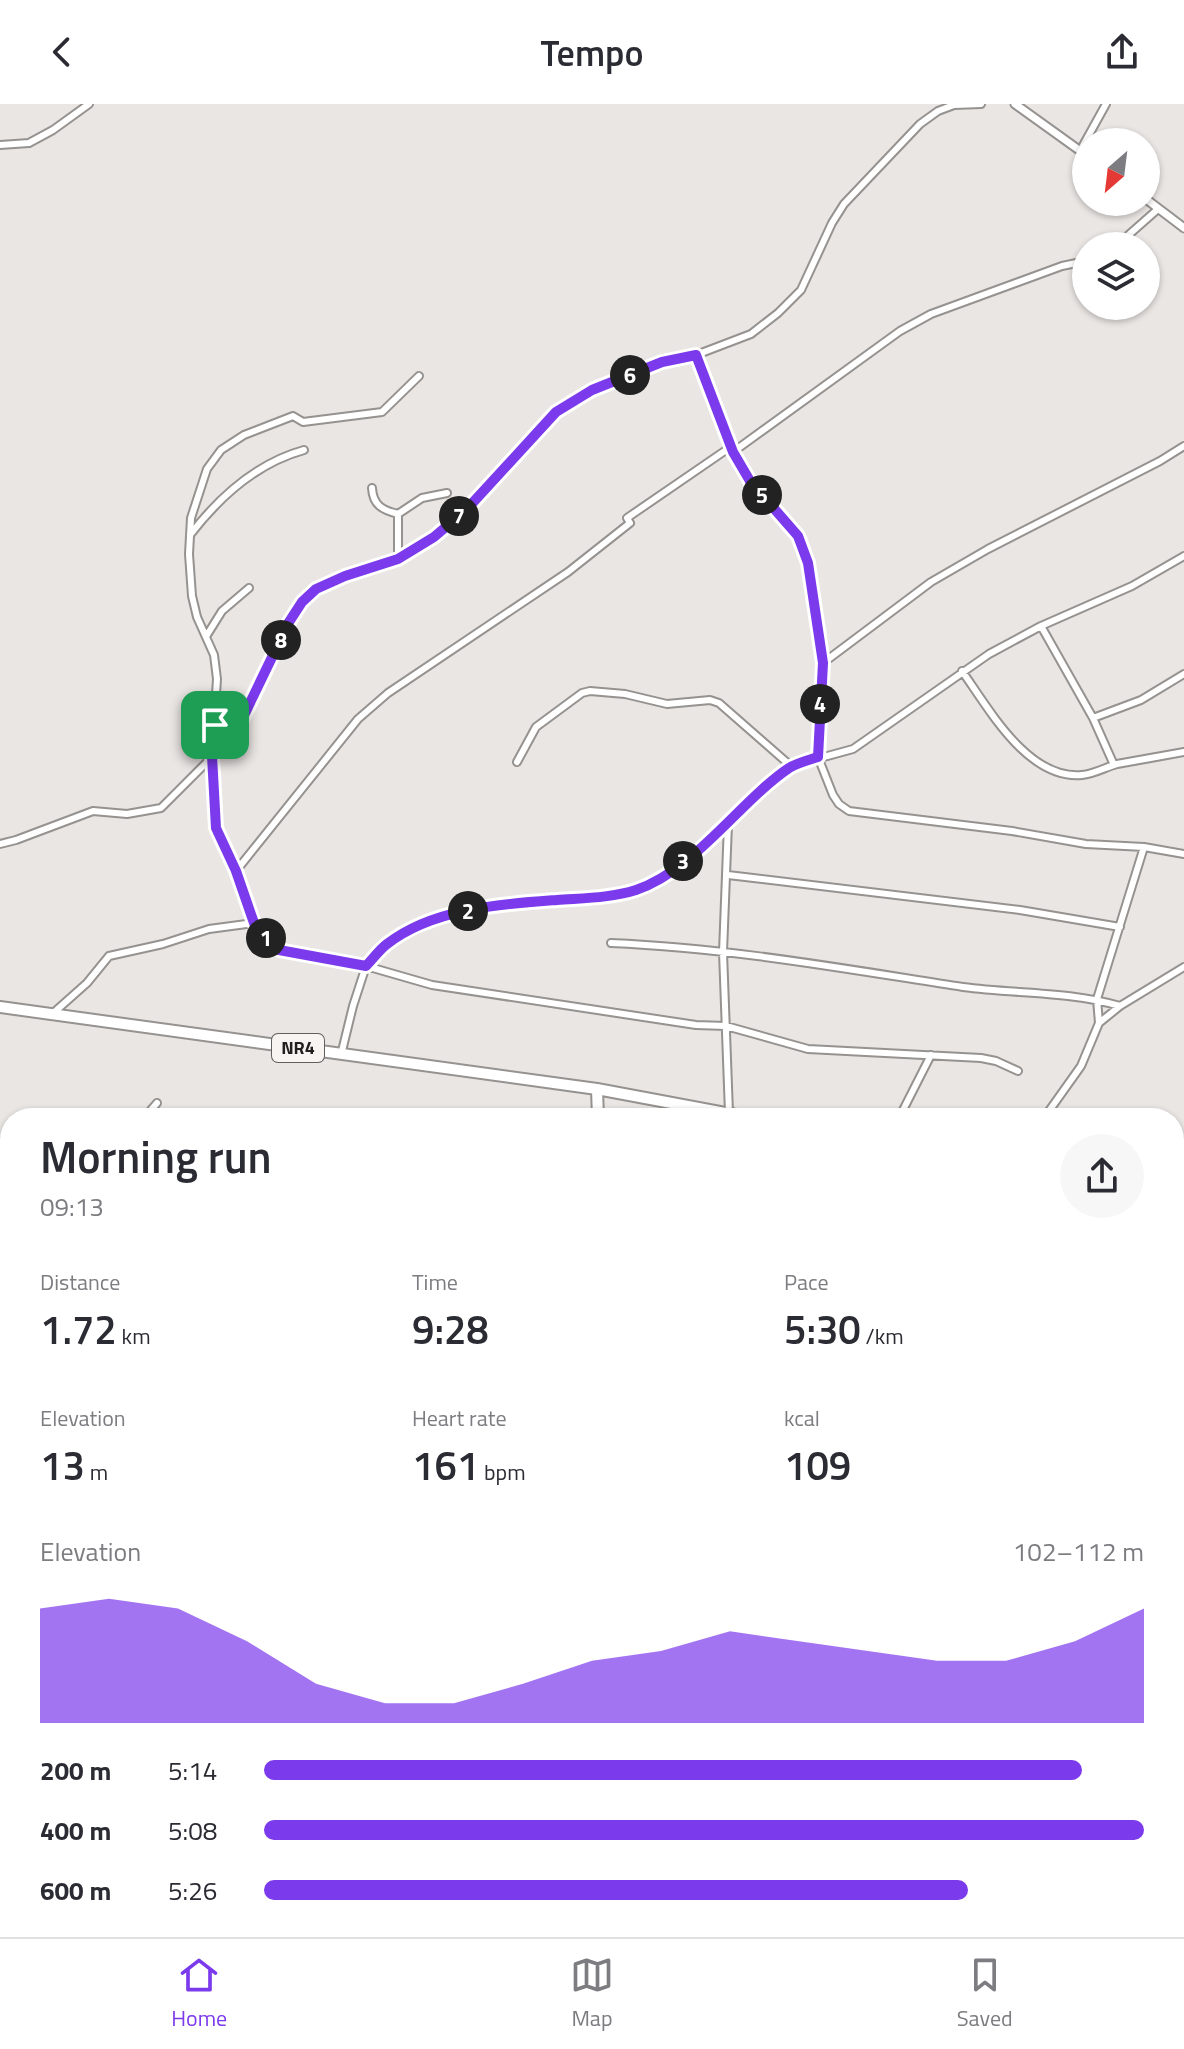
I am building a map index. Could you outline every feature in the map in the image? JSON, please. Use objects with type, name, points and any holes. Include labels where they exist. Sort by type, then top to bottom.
[{"type":"highway","name":"NR4","points":[[0,1007],[597,1089],[702,1108]]},
{"type":"highway","points":[[597,1089],[598,1108]]},
{"type":"street","points":[[0,145],[29,143],[89,104]]},
{"type":"street","points":[[0,844],[93,811],[127,814],[161,808],[242,724],[279,642],[302,602],[316,589],[398,559],[434,537],[467,509],[556,412],[592,390],[662,362],[696,355],[751,334],[801,290],[844,204],[920,124],[938,111],[954,105],[981,104]]},
{"type":"street","points":[[1015,104],[1072,145]]},
{"type":"street","points":[[1095,128],[1106,104]]},
{"type":"street","points":[[1160,210],[1184,228]]},
{"type":"street","points":[[1132,232],[1150,216]]},
{"type":"street","points":[[733,452],[910,325],[958,304],[1072,264]]},
{"type":"street","points":[[696,355],[733,452],[750,481],[798,536],[808,563],[823,663],[818,757],[839,804],[849,811],[1012,831],[1086,844],[1144,847],[1184,854]]},
{"type":"street","points":[[419,376],[382,412],[303,422],[293,416],[244,435],[221,450],[207,469],[198,489],[190,535],[192,596],[197,617],[214,655],[217,679],[212,756],[216,828],[236,871],[254,923],[279,950],[366,966],[432,985],[696,1025],[726,1026],[808,1049],[996,1061],[1018,1071]]},
{"type":"street","points":[[823,663],[931,582],[1184,446]]},
{"type":"street","points":[[236,871],[358,719],[388,693],[568,572],[630,523],[627,518],[729,448],[733,452]]},
{"type":"street","points":[[190,535],[206,514],[234,488],[282,456],[304,450]]},
{"type":"street","points":[[372,488],[372,498],[379,507],[398,514]]},
{"type":"street","points":[[398,514],[422,498],[447,493]]},
{"type":"street","points":[[398,514],[398,559]]},
{"type":"street","points":[[341,1055],[366,966],[387,944],[439,918],[470,910],[600,897],[637,890],[670,871],[728,824],[791,766],[853,749],[962,671],[1041,626],[1132,586],[1184,556]]},
{"type":"street","points":[[207,635],[222,611],[249,588]]},
{"type":"street","points":[[1041,626],[1093,718],[1114,765]]},
{"type":"street","points":[[962,671],[1017,745],[1040,764],[1062,774],[1083,775],[1114,765],[1184,752]]},
{"type":"street","points":[[1093,718],[1141,700],[1184,674]]},
{"type":"street","points":[[517,762],[536,727],[575,698],[590,691],[625,694],[667,704],[710,700],[719,703],[791,766]]},
{"type":"street","points":[[215,725],[230,739]]},
{"type":"street","points":[[728,824],[723,952],[729,1108]]},
{"type":"street","points":[[1051,1108],[1081,1066],[1099,1023],[1097,999],[1144,847]]},
{"type":"street","points":[[728,875],[1020,910],[1120,927]]},
{"type":"street","points":[[51,1015],[87,983],[109,956],[199,932],[254,923]]},
{"type":"street","points":[[611,943],[837,966],[966,987],[1097,999],[1120,1006]]},
{"type":"street","points":[[1099,1023],[1120,1006],[1184,967]]},
{"type":"street","points":[[904,1108],[931,1055]]},
{"type":"street","points":[[153,1108],[157,1103]]},
{"type":"route","points":[[696,355],[733,452],[750,481],[798,536],[808,563],[823,663],[818,757],[791,766],[728,824],[670,871],[637,890],[600,897],[470,910],[439,918],[387,944],[366,966],[279,950],[254,923],[236,871],[216,828],[212,756],[215,725],[230,739],[235,734],[289,622],[302,602],[316,589],[398,559],[434,537],[467,509],[556,412],[592,390],[662,362],[696,355]]}]
